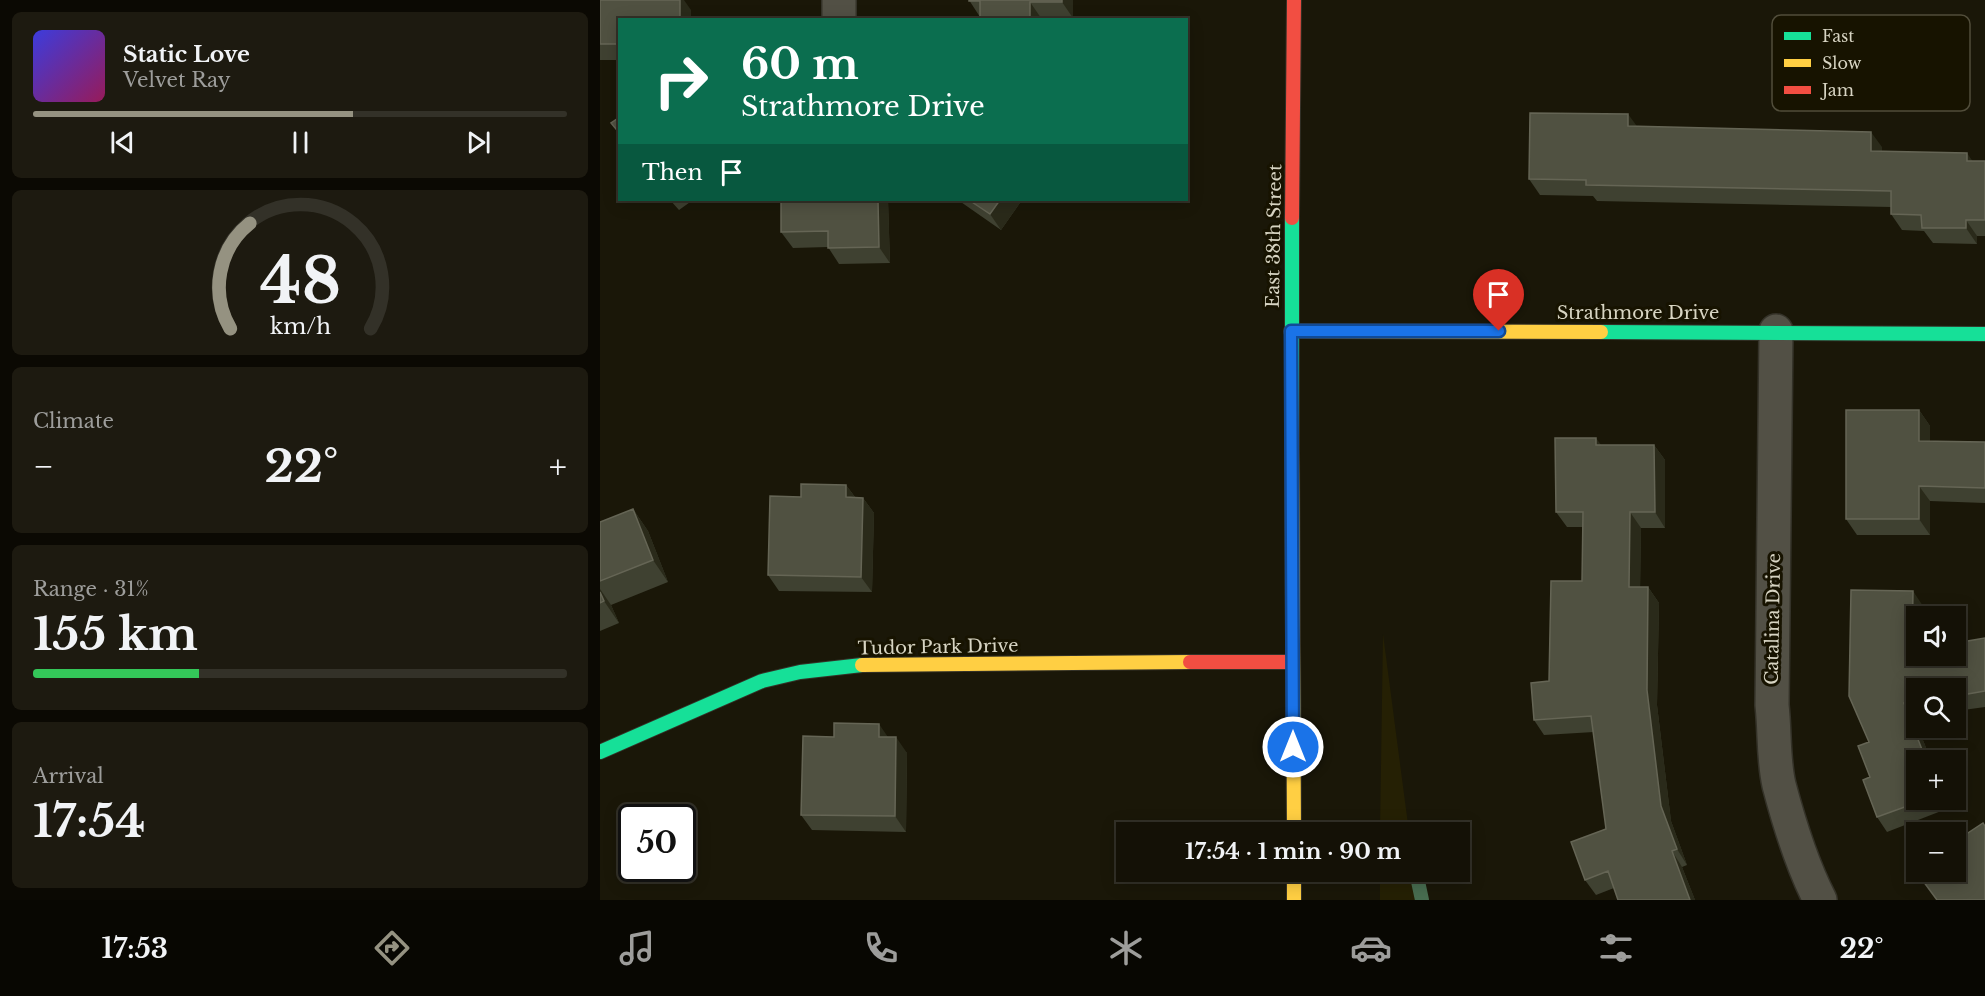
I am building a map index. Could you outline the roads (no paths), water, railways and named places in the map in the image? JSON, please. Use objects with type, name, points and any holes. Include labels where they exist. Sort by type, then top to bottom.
[{"type":"street","points":[[839,0],[839,18]]},
{"type":"street","name":"East 38th Street","points":[[1294,0],[1291,331],[1294,822]]},
{"type":"street","name":"Strathmore Drive","points":[[1291,331],[1776,331],[1985,334]]},
{"type":"street","name":"Catalina Drive","points":[[1776,331],[1772,705],[1774,745],[1779,784],[1809,878],[1820,900]]},
{"type":"street","name":"Tudor Park Drive","points":[[600,752],[654,732],[739,689],[814,669],[876,664],[1293,662]]},
{"type":"street","points":[[1294,882],[1294,900]]},
{"type":"waterway","points":[[1418,882],[1422,900]]}]
